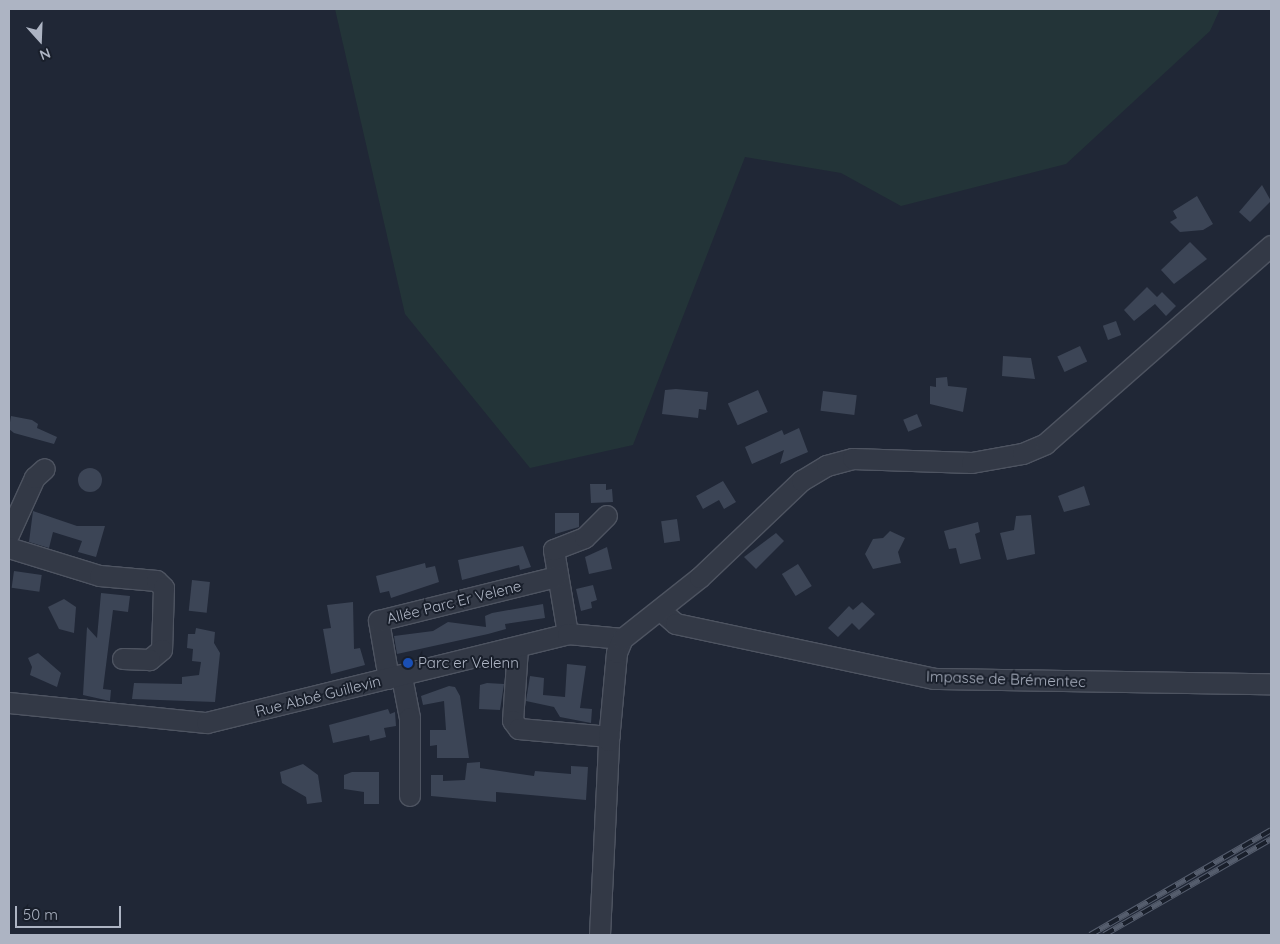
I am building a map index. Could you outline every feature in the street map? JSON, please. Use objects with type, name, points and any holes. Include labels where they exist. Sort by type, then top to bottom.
[{"type":"street","points":[[600,935],[610,737],[617,653],[623,639],[661,611],[763,514],[827,466],[853,459],[972,463],[1023,454],[1046,444],[1271,246]]},
{"type":"street","points":[[9,535],[35,478],[45,469]]},
{"type":"street","points":[[568,634],[554,550],[597,530],[607,516]]},
{"type":"street","points":[[9,548],[100,576],[156,580],[164,588],[162,650],[150,660],[123,659]]},
{"type":"street","name":"Allée Parc Er Velene","points":[[395,678],[379,621],[557,577]]},
{"type":"street","name":"Impasse de Brémentec","points":[[661,611],[676,624],[934,679],[1271,684]]},
{"type":"street","name":"Rue Abbé Guillevin","points":[[9,703],[207,723],[518,648],[568,634],[623,639]]},
{"type":"street","points":[[518,648],[513,721],[519,729],[610,737]]},
{"type":"street","points":[[395,678],[410,718],[410,796]]},
{"type":"shaded area","points":[[335,9],[1220,9],[1210,31],[1066,164],[901,206],[841,173],[745,157],[633,445],[530,468],[405,314]]},
{"type":"building","points":[[1262,185],[1271,201],[1250,222],[1239,212]]},
{"type":"building","points":[[1197,196],[1213,224],[1203,230],[1180,232],[1170,222],[1177,218],[1173,211]]},
{"type":"building","points":[[1190,242],[1207,259],[1174,284],[1161,270]]},
{"type":"building","points":[[1147,287],[1157,297],[1162,292],[1176,306],[1166,316],[1155,304],[1134,321],[1124,310]]},
{"type":"building","points":[[1116,321],[1121,335],[1108,340],[1103,326]]},
{"type":"building","points":[[1080,346],[1087,361],[1065,372],[1057,357]]},
{"type":"building","points":[[1003,356],[1031,358],[1035,379],[1002,376]]},
{"type":"building","points":[[947,377],[948,386],[967,388],[963,412],[930,404],[930,386],[936,387],[936,378]]},
{"type":"building","points":[[676,389],[708,392],[706,410],[699,409],[698,418],[662,414],[665,390]]},
{"type":"building","points":[[758,390],[768,412],[738,425],[728,403]]},
{"type":"building","points":[[823,391],[857,395],[854,415],[821,411]]},
{"type":"building","points":[[917,414],[922,426],[908,432],[903,420]]},
{"type":"building","points":[[11,416],[32,420],[38,424],[37,428],[57,437],[54,444],[14,433],[9,429]]},
{"type":"building","points":[[799,428],[808,452],[780,464],[784,450],[752,464],[745,447],[782,430],[784,435]]},
{"type":"building","points":[[90,468],[99,471],[102,480],[99,489],[90,492],[81,489],[78,480],[81,471]]},
{"type":"building","points":[[723,481],[736,502],[724,509],[719,500],[703,509],[696,496]]},
{"type":"building","points":[[590,484],[606,484],[606,490],[612,489],[613,502],[591,503]]},
{"type":"building","points":[[1084,486],[1090,505],[1064,512],[1058,496]]},
{"type":"building","points":[[33,511],[77,526],[105,526],[96,557],[78,552],[82,541],[53,532],[49,548],[29,542]]},
{"type":"building","points":[[555,513],[579,513],[579,527],[555,534]]},
{"type":"building","points":[[1031,515],[1035,554],[1007,560],[1000,533],[1014,530],[1016,516]]},
{"type":"building","points":[[677,519],[680,541],[664,543],[661,521]]},
{"type":"building","points":[[978,522],[980,532],[975,534],[981,559],[960,564],[956,548],[949,549],[944,531]]},
{"type":"building","points":[[890,531],[905,538],[898,552],[901,563],[873,569],[865,554],[873,539],[883,538]]},
{"type":"building","points":[[776,533],[784,541],[756,569],[744,557]]},
{"type":"building","points":[[523,546],[531,567],[520,570],[519,565],[462,580],[458,560]]},
{"type":"building","points":[[607,547],[612,569],[589,574],[585,557]]},
{"type":"building","points":[[425,563],[426,568],[435,566],[439,582],[391,598],[389,591],[380,593],[376,576]]},
{"type":"building","points":[[798,564],[812,586],[796,596],[782,574]]},
{"type":"building","points":[[14,571],[42,575],[39,592],[12,588]]},
{"type":"building","points":[[192,580],[210,582],[207,613],[189,611]]},
{"type":"building","points":[[593,585],[597,600],[591,602],[592,608],[581,611],[576,589]]},
{"type":"building","points":[[101,593],[130,596],[128,612],[113,610],[103,689],[111,690],[110,701],[83,695],[87,627],[97,638]]},
{"type":"building","points":[[64,599],[76,607],[74,633],[59,629],[48,607]]},
{"type":"building","points":[[353,602],[354,649],[360,648],[365,665],[331,674],[323,629],[331,628],[327,605]]},
{"type":"building","points":[[862,602],[875,614],[859,630],[852,623],[838,637],[828,628],[849,606],[853,610]]},
{"type":"building","points":[[543,604],[545,618],[505,624],[506,629],[488,634],[397,654],[394,636],[433,631],[448,622],[486,627],[485,616],[492,613]]},
{"type":"building","points":[[196,628],[215,632],[214,643],[220,653],[215,702],[132,699],[134,683],[182,684],[182,677],[199,675],[201,662],[192,661],[193,649],[187,648],[188,634],[195,634]]},
{"type":"building","points":[[38,653],[61,673],[57,687],[30,675],[32,667],[28,658]]},
{"type":"building","points":[[567,664],[586,666],[580,708],[592,709],[591,723],[560,717],[554,707],[526,701],[530,676],[544,678],[543,695],[565,697]]},
{"type":"building","points":[[487,683],[504,684],[500,710],[479,709],[480,685]]},
{"type":"building","points":[[449,686],[455,687],[460,696],[469,758],[437,758],[437,745],[430,746],[430,730],[446,730],[444,701],[423,705],[421,696]]},
{"type":"building","points":[[388,709],[390,714],[395,712],[396,726],[384,728],[386,737],[370,741],[369,735],[333,743],[329,725]]},
{"type":"building","points":[[480,762],[480,768],[534,776],[535,771],[571,774],[571,766],[588,767],[586,800],[496,792],[496,802],[431,796],[431,775],[443,775],[443,781],[465,780],[467,763]]},
{"type":"building","points":[[303,764],[318,775],[322,802],[307,804],[306,797],[282,783],[280,772]]},
{"type":"building","points":[[352,772],[379,772],[379,804],[364,804],[364,792],[344,789],[344,775]]},
{"type":"railway","points":[[1090,935],[1271,830]]},
{"type":"railway","points":[[1104,935],[1271,839]]},
{"type":"place","name":"Parc er Velenn","points":[[408,663]]}]
